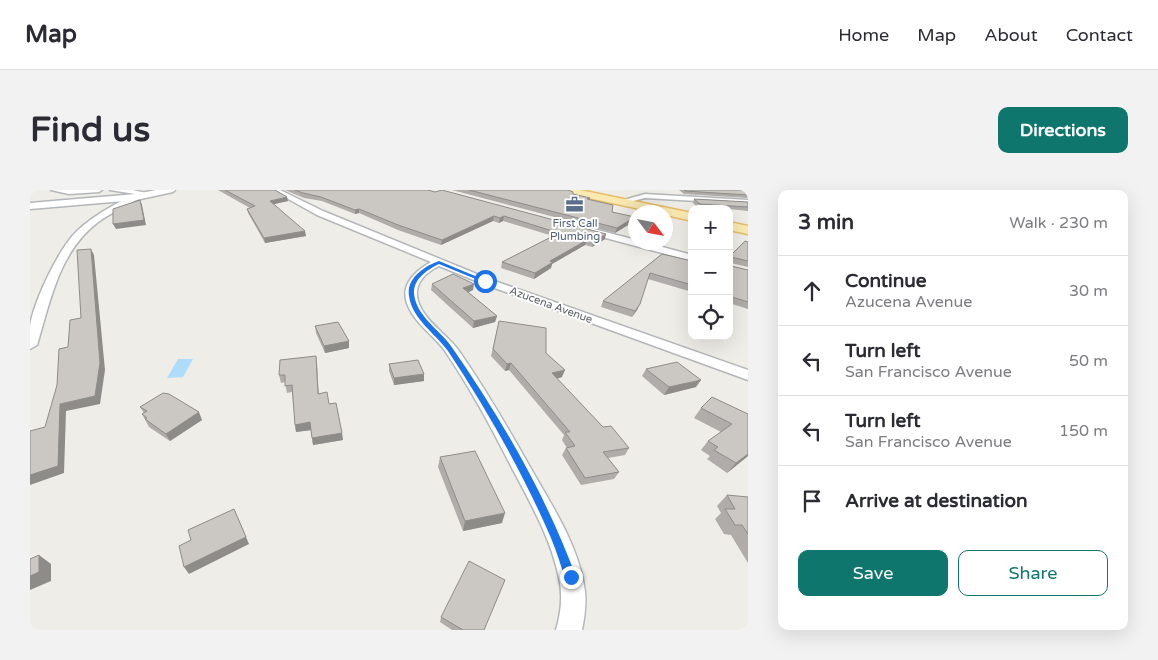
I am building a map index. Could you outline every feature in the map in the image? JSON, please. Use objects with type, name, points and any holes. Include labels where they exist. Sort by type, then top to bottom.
[{"type":"main road","points":[[565,190],[688,217]]},
{"type":"main road","points":[[733,227],[748,230]]},
{"type":"street","points":[[54,190],[69,192],[99,190]]},
{"type":"street","points":[[30,345],[62,259],[73,241],[102,216],[143,193],[113,190]]},
{"type":"street","points":[[30,206],[136,197],[170,190]]},
{"type":"street","name":"Azucena Avenue","points":[[275,190],[320,213],[439,262],[582,317],[748,375]]},
{"type":"street","points":[[621,202],[645,196],[748,202]]},
{"type":"street","points":[[578,228],[688,257]]},
{"type":"street","points":[[439,262],[426,269],[416,279],[412,287],[411,296],[414,305],[420,316],[442,338],[484,399],[541,506],[557,540],[571,577],[575,608],[569,630]]},
{"type":"water","points":[[178,359],[193,359],[183,377],[167,378]]},
{"type":"building","points":[[225,190],[275,190],[287,197],[270,201],[305,231],[264,238],[247,209],[255,206]]},
{"type":"building","points":[[295,190],[428,190],[435,192],[442,190],[606,234],[594,241],[587,240],[550,261],[553,262],[535,273],[502,262],[559,233],[504,216],[500,218],[494,216],[442,240],[359,209],[355,210],[321,197]]},
{"type":"building","points":[[469,190],[568,190],[573,192],[573,194],[590,198],[587,199],[613,205],[612,212],[628,215],[628,221],[617,228]]},
{"type":"building","points":[[748,190],[748,195],[685,191]]},
{"type":"building","points":[[694,199],[748,202],[748,207],[733,205],[700,204]]},
{"type":"building","points":[[140,200],[144,220],[113,224],[113,209]]},
{"type":"building","points":[[745,241],[748,242],[748,261],[733,257],[733,253]]},
{"type":"building","points":[[91,249],[100,363],[95,396],[60,404],[58,466],[30,475],[30,431],[45,427],[57,385],[59,349],[68,347],[70,320],[81,318],[77,250]]},
{"type":"building","points":[[662,254],[688,260],[688,284],[650,273],[640,304],[635,311],[603,301]]},
{"type":"building","points":[[733,266],[748,270],[748,302],[733,297]]},
{"type":"building","points":[[453,274],[474,284],[463,288],[497,316],[474,321],[432,284]]},
{"type":"building","points":[[499,321],[546,328],[546,353],[565,370],[552,373],[603,427],[611,426],[629,448],[603,452],[619,472],[585,478],[566,448],[575,446],[565,432],[570,432],[511,363],[507,364],[493,349]]},
{"type":"building","points":[[338,322],[349,341],[324,346],[315,326]]},
{"type":"building","points":[[316,356],[318,394],[327,392],[329,404],[336,403],[342,433],[312,438],[310,422],[295,425],[292,385],[285,386],[285,375],[279,375],[280,360]]},
{"type":"building","points":[[418,360],[424,374],[394,378],[389,364]]},
{"type":"building","points":[[677,362],[701,380],[669,387],[646,369]]},
{"type":"building","points":[[163,393],[169,394],[199,412],[166,434],[145,419],[147,418],[142,414],[147,411],[140,407]]},
{"type":"building","points":[[712,397],[748,414],[748,454],[736,463],[714,450],[718,447],[708,441],[732,424],[701,408]]},
{"type":"building","points":[[475,451],[505,513],[465,521],[440,457]]},
{"type":"building","points":[[727,495],[748,497],[748,534],[742,525],[735,525],[725,509],[735,509]]},
{"type":"building","points":[[234,509],[246,537],[184,567],[179,546],[191,540],[188,530]]},
{"type":"building","points":[[39,555],[39,572],[30,576],[30,559]]},
{"type":"building","points":[[469,561],[505,580],[484,630],[463,630],[441,617]]},
{"type":"place","name":"First Call Plumbing","points":[[575,205]]},
{"type":"route","points":[[485,281],[439,262],[426,269],[416,279],[412,287],[411,296],[420,316],[442,338],[484,399],[537,498],[557,540],[571,577]]}]
